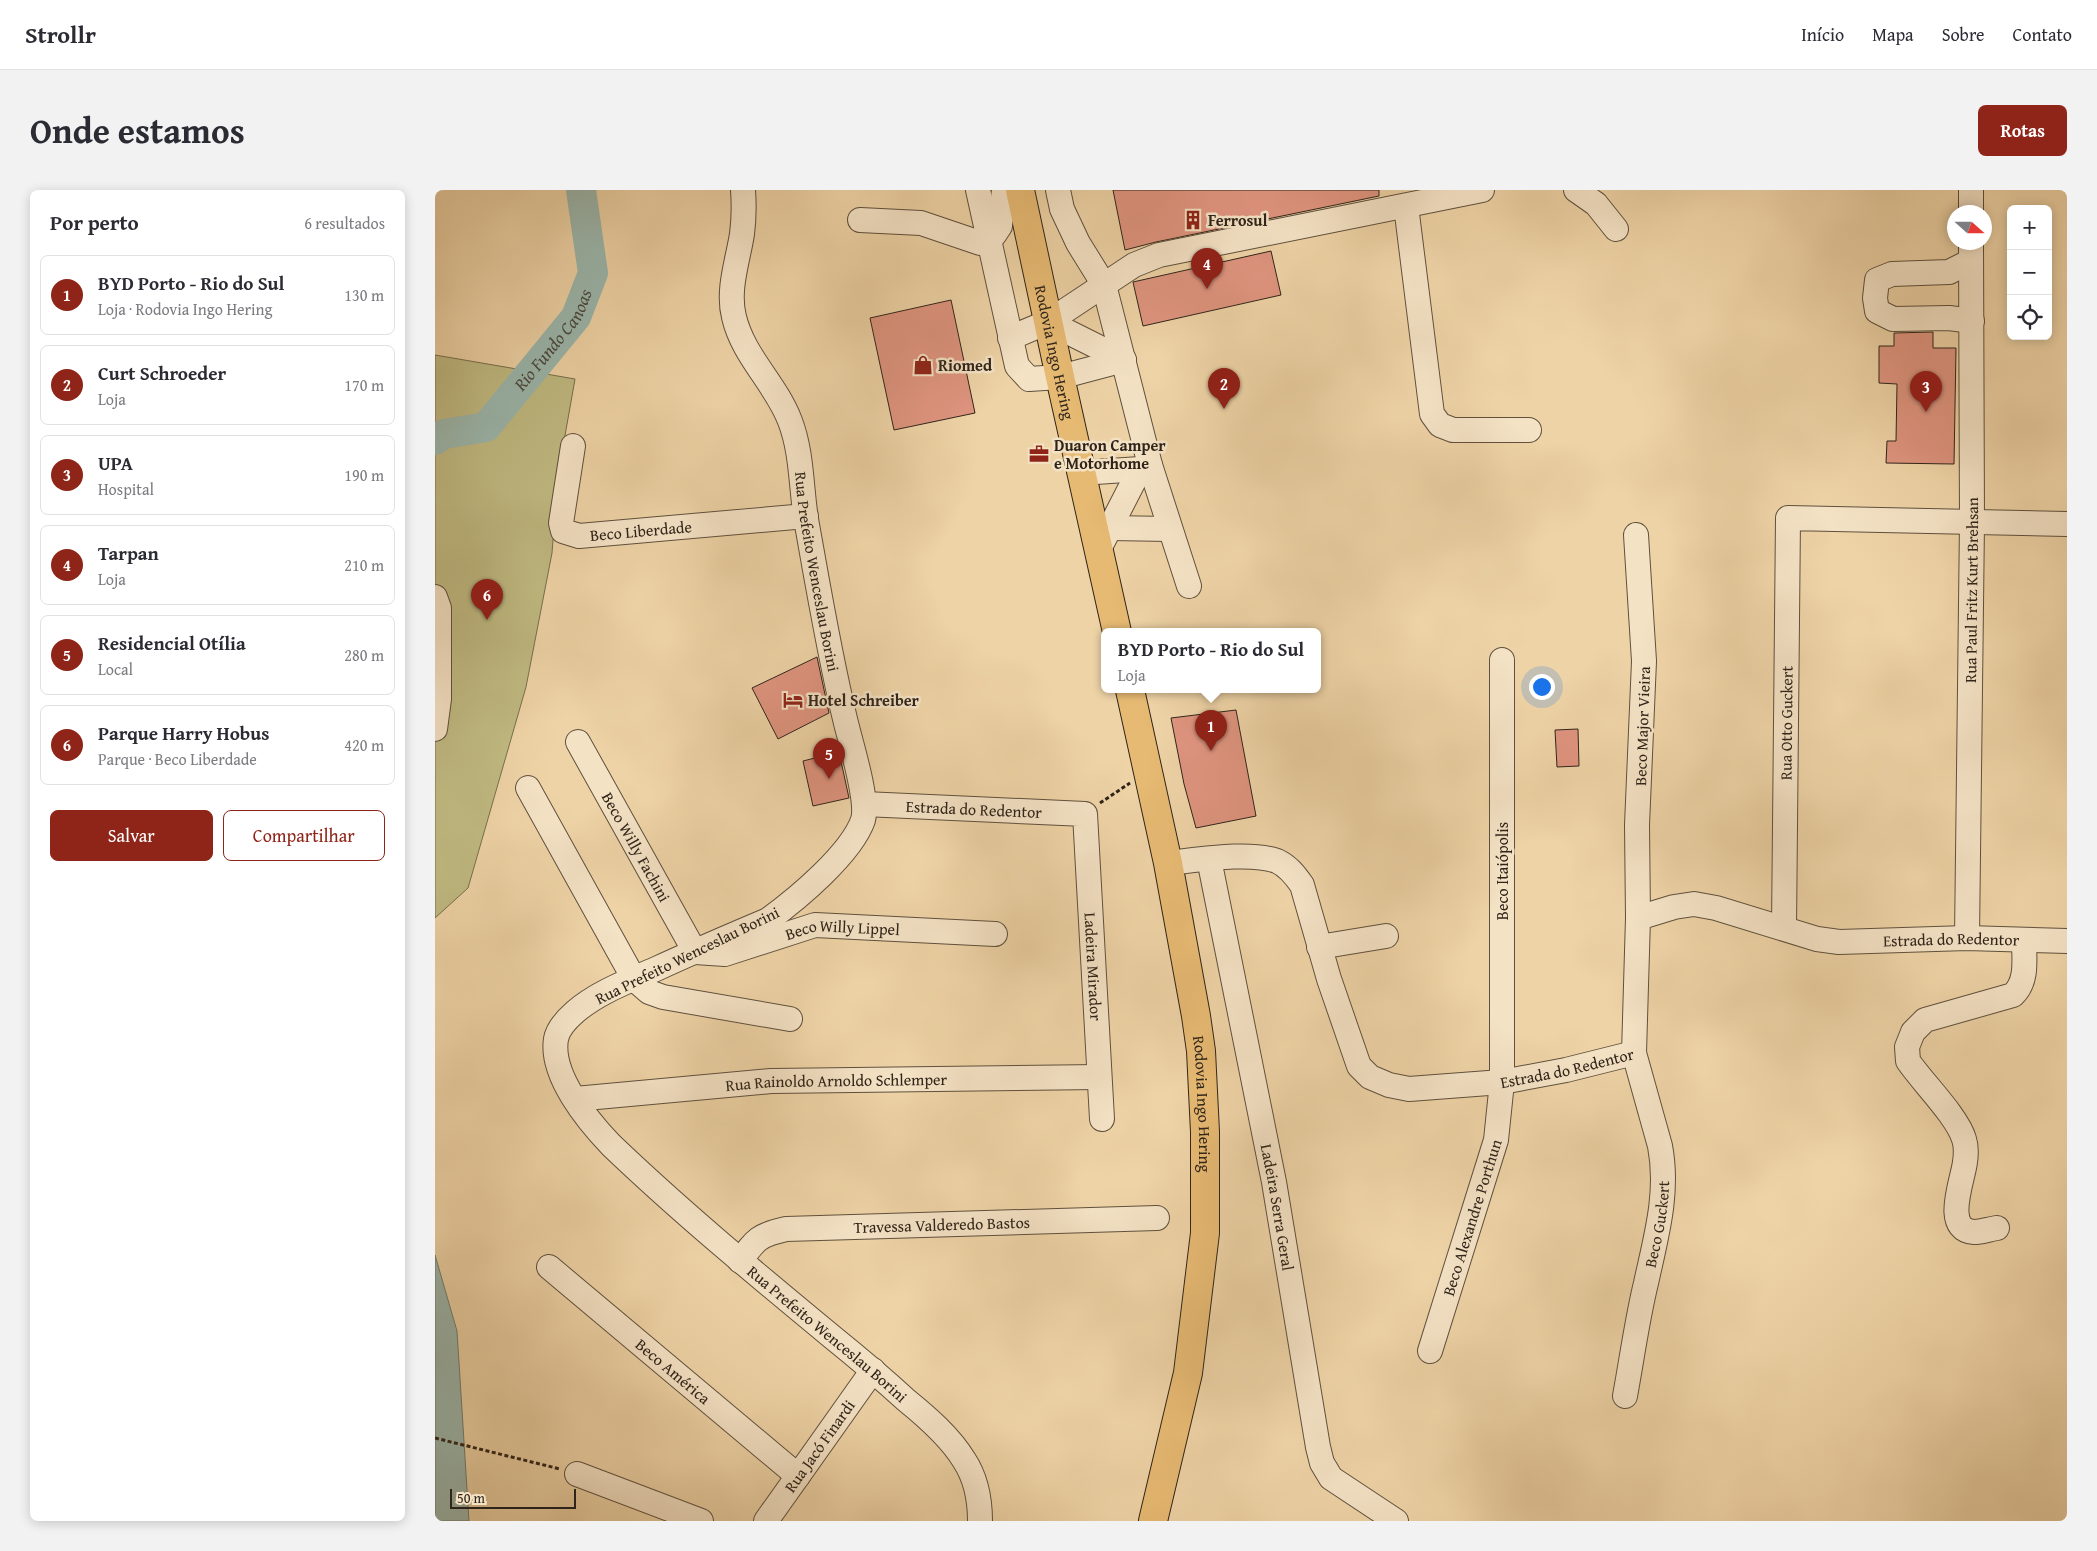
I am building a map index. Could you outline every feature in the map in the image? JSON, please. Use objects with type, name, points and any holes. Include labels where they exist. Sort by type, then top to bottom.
[{"type":"highway","name":"Rodovia Ingo Hering","points":[[1020,190],[1081,473],[1104,539],[1116,628]]},
{"type":"highway","name":"Rodovia Ingo Hering","points":[[1131,693],[1168,863],[1201,1051],[1205,1132],[1206,1201],[1198,1296],[1188,1373],[1153,1521]]},
{"type":"street","name":"Rua Prefeito Wenceslau Borini","points":[[743,190],[742,232],[733,290],[733,315],[744,344],[779,398],[791,424],[798,452],[806,516],[833,669],[864,804],[863,818],[850,844],[800,895],[768,920],[634,978],[577,1010],[563,1023],[556,1038],[556,1054],[565,1081],[575,1099],[593,1126],[611,1145],[741,1261],[928,1418],[964,1459],[974,1480],[980,1503],[980,1521]]},
{"type":"street","points":[[977,190],[1017,366],[1029,379],[1060,377],[1124,360]]},
{"type":"street","points":[[859,220],[921,223],[980,243],[994,235],[1000,226],[1004,190]]},
{"type":"street","points":[[1058,190],[1062,209],[1078,243],[1104,285],[1124,360],[1145,467],[1189,586]]},
{"type":"street","points":[[1010,338],[1048,322],[1134,265],[1159,255],[1481,190]]},
{"type":"street","points":[[1576,190],[1596,204],[1616,229]]},
{"type":"street","points":[[1971,190],[1971,205]]},
{"type":"street","points":[[1406,206],[1432,414],[1441,425],[1453,430],[1529,430]]},
{"type":"street","points":[[1971,252],[1949,272],[1892,274],[1877,280],[1875,298],[1877,311],[1893,319],[1949,318],[1972,321]]},
{"type":"street","name":"Rua Paul Fritz Kurt Brehsan","points":[[1967,938],[1973,522],[1971,252]]},
{"type":"street","points":[[1048,322],[1124,360]]},
{"type":"street","name":"Beco Liberdade","points":[[573,446],[561,523],[563,532],[569,534],[579,536],[806,516]]},
{"type":"street","points":[[1081,473],[1145,467]]},
{"type":"street","points":[[1104,539],[1145,467]]},
{"type":"street","name":"Rua Otto Guckert","points":[[1784,928],[1788,518],[1973,522]]},
{"type":"street","points":[[1973,522],[2067,524]]},
{"type":"street","points":[[1104,539],[1169,529]]},
{"type":"street","name":"Beco Major Vieira","points":[[1636,535],[1644,662],[1637,825],[1638,918]]},
{"type":"street","points":[[435,597],[439,608],[439,699],[435,730]]},
{"type":"street","name":"Beco Itaiópolis","points":[[1502,1082],[1503,660]]},
{"type":"street","name":"Beco Willy Fachini","points":[[578,742],[695,952]]},
{"type":"street","points":[[528,788],[634,978],[649,992],[663,997],[790,1019]]},
{"type":"street","name":"Estrada do Redentor","points":[[864,804],[1085,814]]},
{"type":"street","name":"Ladeira Mirador","points":[[1085,814],[1102,1120]]},
{"type":"street","name":"Estrada do Redentor","points":[[1168,863],[1257,856],[1278,862],[1293,872],[1302,885],[1319,947],[1359,1066],[1370,1077],[1389,1085],[1409,1089],[1502,1082],[1566,1070],[1634,1053],[1638,918],[1674,907],[1694,904],[1716,908],[1817,939],[1839,942],[1967,938],[2067,941]]},
{"type":"street","name":"Ladeira Serra Geral","points":[[1209,859],[1274,1182],[1320,1455],[1331,1478],[1396,1521]]},
{"type":"street","name":"Beco Willy Lippel","points":[[695,952],[725,954],[815,925],[995,934]]},
{"type":"street","points":[[1319,947],[1386,936]]},
{"type":"street","points":[[1997,1228],[1974,1232],[1963,1228],[1957,1219],[1956,1204],[1965,1160],[1964,1141],[1959,1126],[1918,1077],[1908,1061],[1907,1047],[1913,1032],[1925,1020],[2013,995],[2019,990],[2023,980],[2024,940]]},
{"type":"street","name":"Beco Guckert","points":[[1625,1396],[1645,1284],[1661,1217],[1663,1198],[1663,1161],[1660,1146],[1634,1053]]},
{"type":"street","name":"Rua Rainoldo Arnoldo Schlemper","points":[[575,1099],[771,1081],[1099,1077]]},
{"type":"street","name":"Beco Alexandre Porthun","points":[[1430,1351],[1496,1140],[1502,1082]]},
{"type":"street","name":"Travessa Valderedo Bastos","points":[[741,1261],[755,1240],[769,1232],[786,1229],[1157,1218]]},
{"type":"street","name":"Beco América","points":[[549,1267],[798,1476]]},
{"type":"street","name":"Rua Jacó Finardi","points":[[767,1521],[873,1370]]},
{"type":"street","points":[[577,1474],[701,1521]]},
{"type":"path","points":[[1085,814],[1149,770]]},
{"type":"path","points":[[435,1438],[577,1474]]},
{"type":"shaded area","points":[[435,355],[575,379],[558,475],[552,553],[526,687],[468,888],[435,918]]},
{"type":"water","points":[[435,1255],[457,1331],[469,1521],[435,1521]]},
{"type":"building","name":"Ferrosul","points":[[1113,190],[1379,190],[1379,196],[1125,250]]},
{"type":"building","points":[[1271,251],[1281,295],[1143,326],[1133,282]]},
{"type":"building","name":"Riomed","points":[[951,300],[975,413],[894,430],[870,318]]},
{"type":"building","points":[[1933,332],[1933,348],[1956,348],[1954,464],[1886,463],[1887,441],[1896,441],[1897,384],[1879,383],[1879,346],[1894,346],[1894,333]]},
{"type":"building","name":"Hotel Schreiber","points":[[817,657],[829,713],[778,739],[752,688]]},
{"type":"building","points":[[1236,710],[1256,816],[1196,828],[1184,784],[1171,718]]},
{"type":"building","points":[[1578,729],[1579,766],[1557,767],[1555,730]]},
{"type":"building","points":[[839,752],[849,798],[813,806],[803,761]]},
{"type":"waterway","name":"Rio Fundo Canoas","points":[[435,440],[444,434],[486,427],[576,317],[593,273],[581,190]]},
{"type":"place","name":"Ferrosul","points":[[1193,220]]},
{"type":"place","name":"Tarpan","points":[[1207,289]]},
{"type":"place","name":"Riomed","points":[[923,365]]},
{"type":"place","name":"Curt Schroeder","points":[[1224,409]]},
{"type":"place","name":"UPA","points":[[1926,412]]},
{"type":"place","name":"Duaron Camper e Motorhome","points":[[1039,454]]},
{"type":"place","name":"Parque Harry Hobus","points":[[487,620]]},
{"type":"place","name":"Hotel Schreiber","points":[[793,700]]},
{"type":"place","name":"BYD Porto - Rio do Sul","points":[[1211,751]]},
{"type":"place","name":"Residencial Otília","points":[[829,779]]}]
